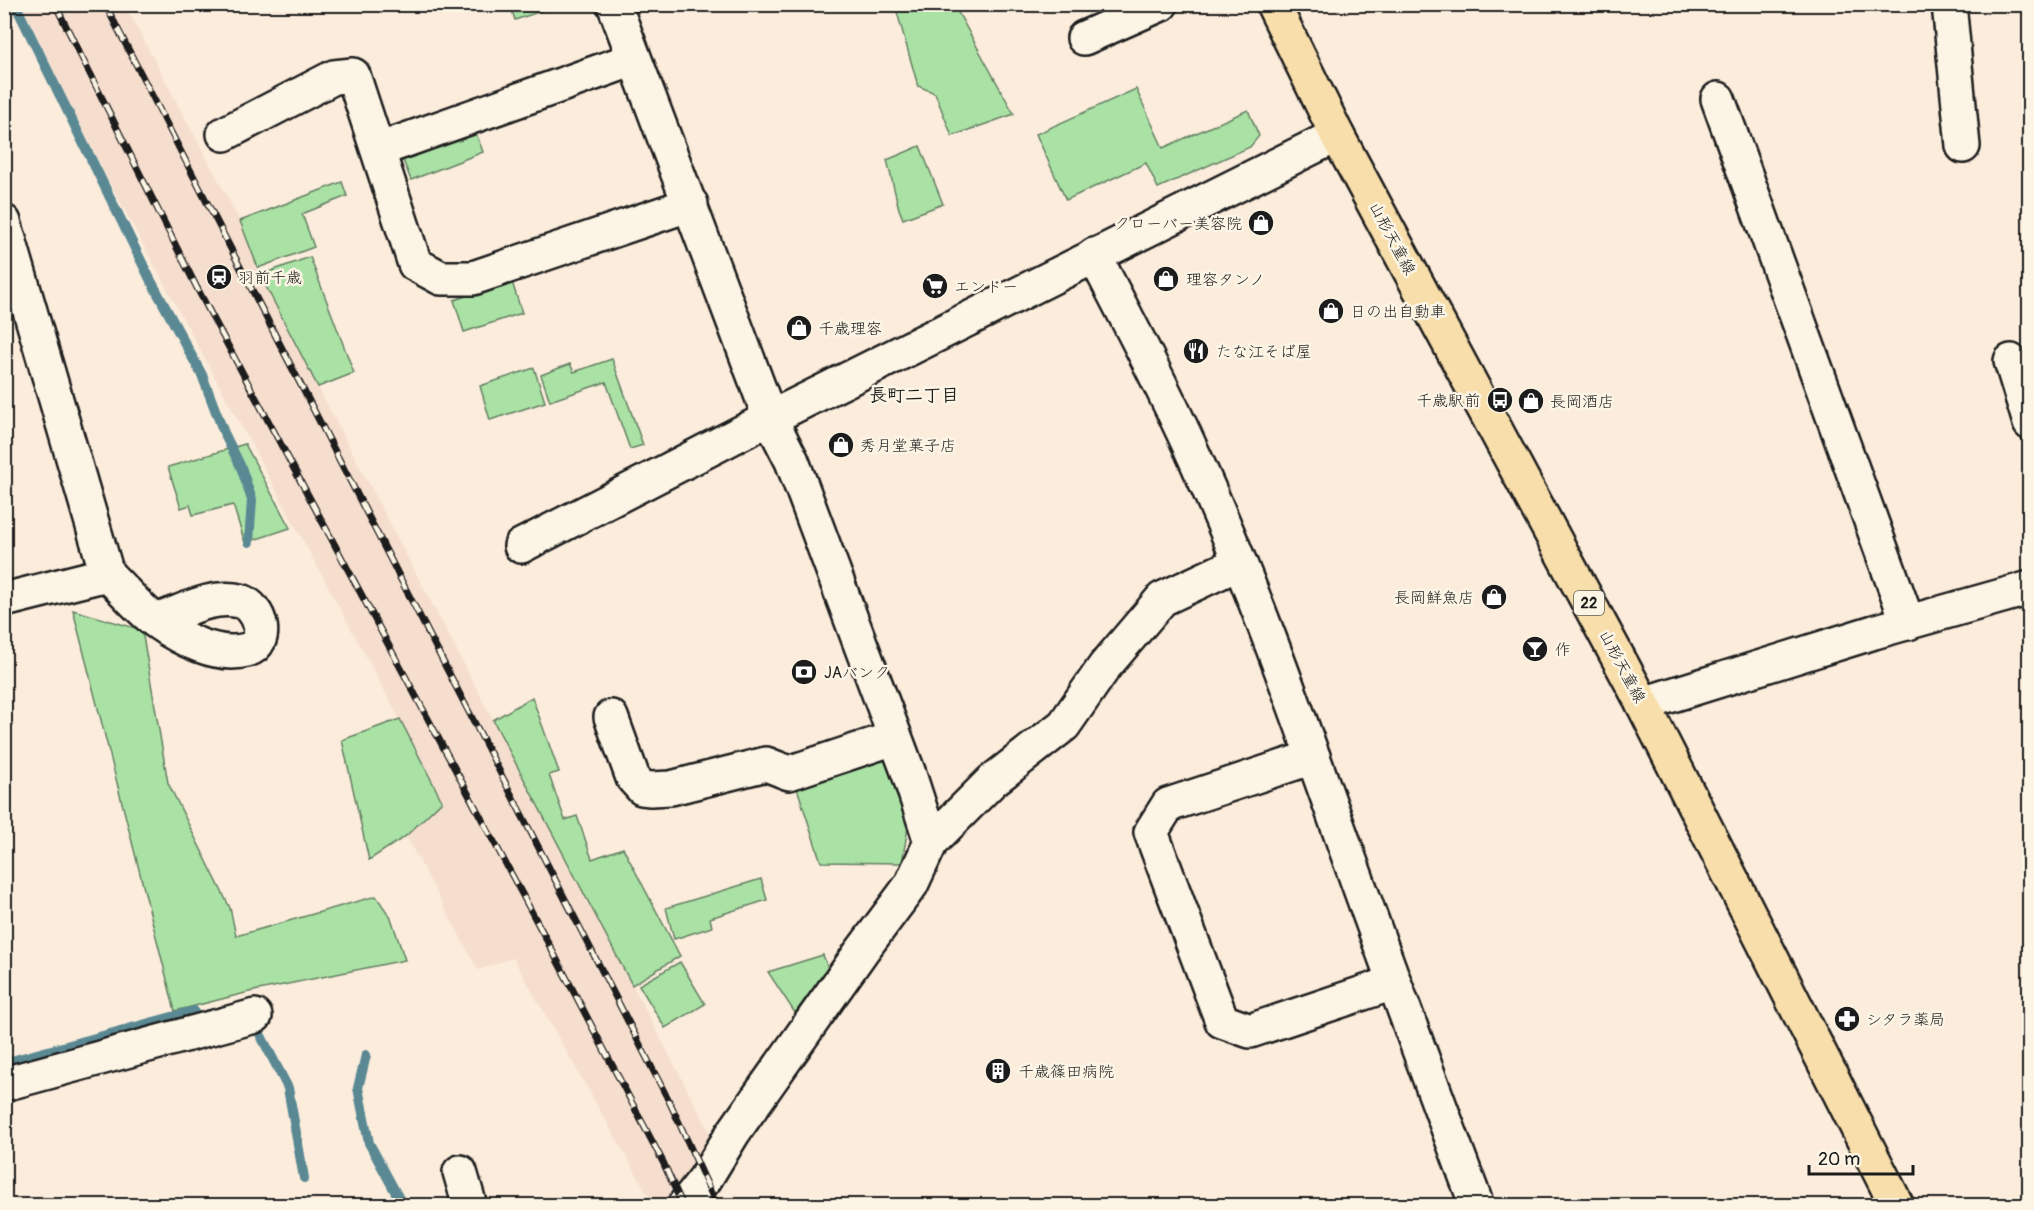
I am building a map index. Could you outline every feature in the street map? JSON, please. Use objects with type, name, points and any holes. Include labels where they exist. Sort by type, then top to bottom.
[{"type":"main road","name":"山形天童線","points":[[1273,4],[1337,135],[1643,704],[1897,1206]]},
{"type":"street","points":[[614,4],[770,418],[792,461],[909,774],[931,842]]},
{"type":"street","points":[[1084,38],[1161,4]]},
{"type":"street","points":[[1949,4],[1963,146]]},
{"type":"street","points":[[378,150],[634,59]]},
{"type":"street","points":[[224,134],[334,77],[353,75],[415,264],[441,278],[473,278],[691,204]]},
{"type":"street","points":[[1718,99],[1908,623]]},
{"type":"street","points":[[521,546],[770,418],[1337,135]]},
{"type":"street","points":[[4,222],[107,574],[156,621]]},
{"type":"street","points":[[1094,255],[1142,346],[1196,459],[1239,563],[1313,757],[1393,983],[1476,1206]]},
{"type":"street","points":[[2012,361],[2030,423]]},
{"type":"street","points":[[684,1206],[705,1179],[733,1133],[911,885],[931,842],[992,781],[1064,724],[1105,666],[1162,599],[1239,563]]},
{"type":"street","points":[[4,600],[107,574]]},
{"type":"street","points":[[1643,704],[2030,588]]},
{"type":"street","points":[[611,717],[633,778],[642,788],[651,789],[671,788],[766,764],[789,773],[894,738]]},
{"type":"street","points":[[1313,757],[1168,805],[1151,832],[1222,1021],[1250,1031],[1393,983]]},
{"type":"street","points":[[4,1084],[255,1016]]},
{"type":"street","points":[[460,1172],[470,1206]]},
{"type":"shaded area","points":[[20,5],[125,5],[240,221],[260,275],[318,387],[715,1142],[666,1205],[654,1205],[513,958],[478,970],[406,836],[442,801],[430,775],[106,176]]},
{"type":"green space","points":[[510,4],[559,4],[559,5],[515,20]]},
{"type":"green space","points":[[895,5],[954,5],[1014,114],[952,136],[935,93],[918,86]]},
{"type":"green space","points":[[1136,89],[1163,148],[1248,110],[1259,136],[1250,147],[1158,188],[1146,163],[1066,200],[1036,134]]},
{"type":"green space","points":[[473,125],[483,152],[411,180],[400,153]]},
{"type":"green space","points":[[920,146],[943,204],[903,219],[887,160]]},
{"type":"green space","points":[[342,182],[347,196],[302,214],[314,247],[258,268],[240,221]]},
{"type":"green space","points":[[310,257],[354,373],[318,387],[260,275]]},
{"type":"green space","points":[[512,282],[522,313],[464,332],[454,300]]},
{"type":"green space","points":[[612,359],[643,445],[630,449],[606,382],[550,401],[541,375],[570,364],[574,372]]},
{"type":"green space","points":[[534,368],[545,402],[490,420],[480,386]]},
{"type":"green space","points":[[245,444],[290,528],[245,543],[233,505],[193,515],[190,505],[181,508],[168,467]]},
{"type":"green space","points":[[73,610],[142,630],[168,783],[230,908],[236,936],[376,896],[391,918],[405,960],[249,992],[175,1011]]},
{"type":"green space","points":[[532,697],[559,772],[549,775],[565,820],[577,816],[592,859],[623,848],[680,956],[632,985],[493,720]]},
{"type":"green space","points":[[400,719],[442,801],[406,836],[369,860],[342,740]]},
{"type":"green space","points":[[889,759],[909,821],[902,863],[821,862],[797,788]]},
{"type":"green space","points":[[761,879],[767,900],[710,918],[712,927],[674,939],[666,908]]},
{"type":"green space","points":[[823,955],[828,968],[795,1013],[768,972]]},
{"type":"green space","points":[[680,962],[705,1004],[665,1028],[639,985]]},
{"type":"waterway","points":[[15,4],[150,279],[202,375],[224,433],[241,467],[252,500],[249,542]]},
{"type":"waterway","points":[[4,1063],[194,1011]]},
{"type":"waterway","points":[[259,1032],[288,1088],[304,1178]]},
{"type":"waterway","points":[[366,1055],[358,1088],[369,1143],[403,1206]]},
{"type":"railway","points":[[55,4],[197,288],[544,935],[663,1162],[683,1206]]},
{"type":"railway","points":[[105,4],[671,1105],[717,1206]]},
{"type":"place","name":"クローバー美容院","points":[[1261,223]]},
{"type":"place","name":"羽前千歳","points":[[219,277]]},
{"type":"place","name":"理容タンノ","points":[[1166,279]]},
{"type":"place","name":"エンドー","points":[[935,286]]},
{"type":"place","name":"日の出自動車","points":[[1331,311]]},
{"type":"place","name":"千歳理容","points":[[799,328]]},
{"type":"place","name":"たな江そば屋","points":[[1196,351]]},
{"type":"place","name":"千歳駅前","points":[[1500,400]]},
{"type":"place","name":"長岡酒店","points":[[1531,401]]},
{"type":"place","name":"秀月堂菓子店","points":[[841,445]]},
{"type":"place","name":"長岡鮮魚店","points":[[1494,597]]},
{"type":"place","name":"作","points":[[1535,649]]},
{"type":"place","name":"JAバンク","points":[[804,672]]},
{"type":"place","name":"シタラ薬局","points":[[1847,1019]]},
{"type":"place","name":"千歳篠田病院","points":[[998,1071]]},
{"type":"district","name":"長町二丁目","points":[[914,395]]}]
